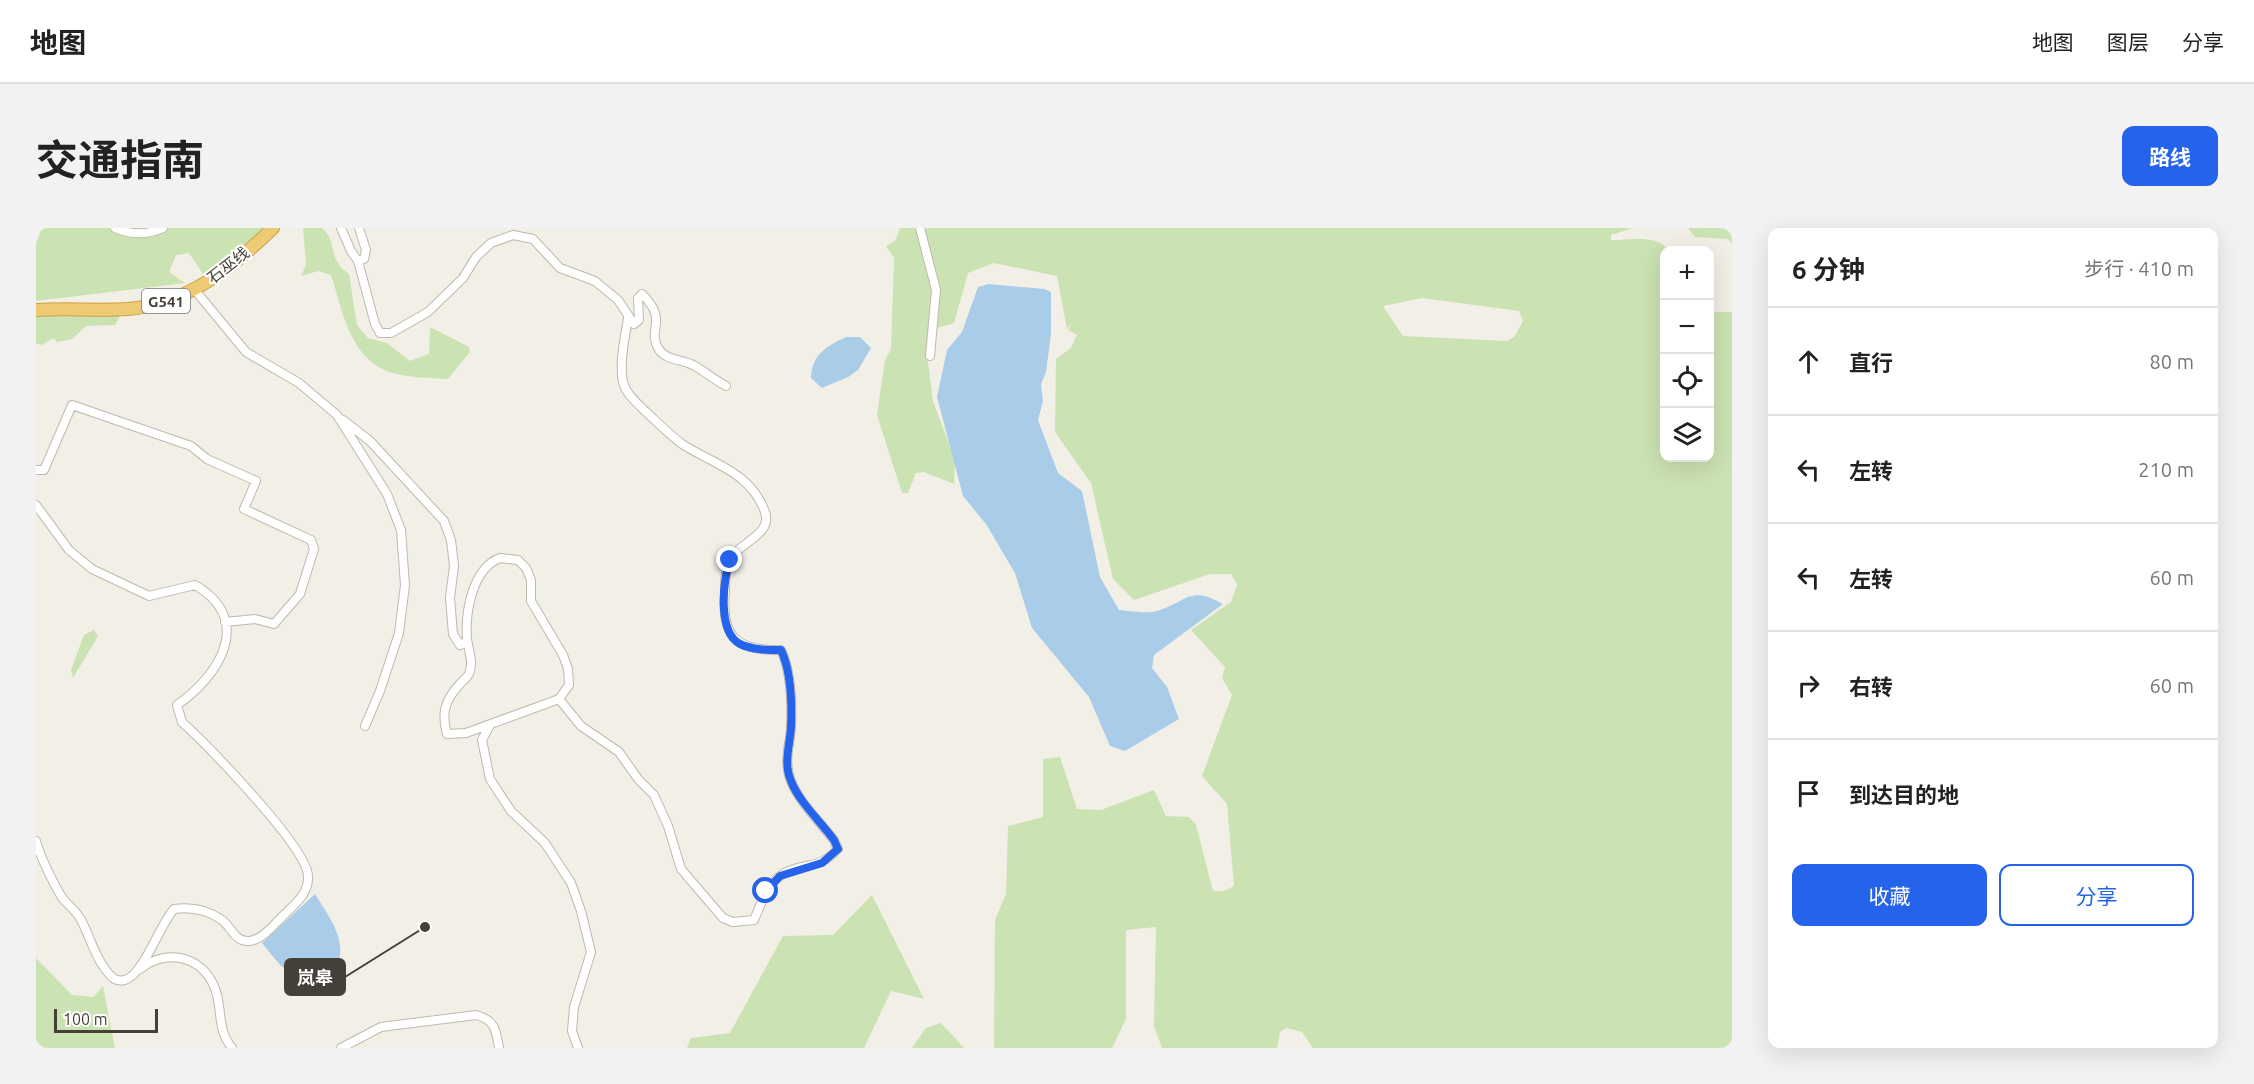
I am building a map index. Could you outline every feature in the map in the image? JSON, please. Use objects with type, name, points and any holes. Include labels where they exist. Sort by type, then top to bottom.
[{"type":"highway","name":"石巫线","points":[[36,310],[140,308],[164,302],[194,290],[212,279],[273,228]]},
{"type":"street","points":[[115,228],[127,234],[153,233],[163,228]]},
{"type":"street","points":[[341,228],[351,252],[358,261],[380,333],[391,333],[428,312],[463,278],[476,257],[491,243],[513,235],[533,239],[560,268],[595,281],[618,300],[634,324],[639,320],[638,298],[642,294],[653,306],[658,324],[655,340],[659,351],[671,358],[694,365],[726,386]]},
{"type":"street","points":[[358,261],[364,259],[366,250],[359,228]]},
{"type":"street","points":[[920,228],[936,290],[930,356]]},
{"type":"street","points":[[194,290],[246,352],[299,383],[370,441],[444,521],[451,540],[454,566],[450,598],[453,634],[460,645],[467,642]]},
{"type":"street","points":[[559,699],[582,726],[619,752],[638,779],[654,795],[668,826],[681,869],[723,918],[733,922],[754,920],[766,891],[780,876],[822,863],[838,849],[834,840],[790,780],[786,759],[791,728],[790,707],[786,660],[781,650],[760,650],[738,643],[726,625],[724,603],[726,569],[736,551],[761,532],[766,522],[765,512],[755,493],[740,476],[683,444],[631,398],[624,384],[622,369],[628,318]]},
{"type":"street","points":[[36,470],[44,470],[72,405],[191,446],[207,459],[255,480],[244,509],[311,540],[314,549],[300,594],[274,624],[255,619],[225,622]]},
{"type":"street","points":[[337,415],[387,494],[401,530],[405,585],[399,633],[380,691],[364,726]]},
{"type":"street","points":[[36,505],[69,550],[92,569],[149,596],[195,585],[213,598],[225,622],[226,645],[221,660],[194,693],[177,705],[177,713],[182,722],[288,837],[307,868],[307,888],[298,901],[262,936],[250,941],[239,939],[222,920],[205,911],[187,907],[174,909],[161,927],[154,947],[128,978],[122,980]]},
{"type":"street","points":[[500,558],[518,560],[531,580],[531,601],[563,655],[568,669],[569,685],[559,699],[466,733],[447,734],[444,705],[469,675],[472,659],[467,642],[466,618],[481,572],[489,562],[500,558]]},
{"type":"street","points":[[490,725],[482,740],[490,779],[511,811],[542,838],[571,883],[581,911],[591,952],[574,1007],[572,1031],[578,1048]]},
{"type":"street","points":[[36,841],[62,898],[73,906],[83,922],[86,937],[111,976],[128,981],[148,963],[168,956],[179,956],[195,962],[206,974],[217,995],[219,1023],[232,1048]]},
{"type":"street","points":[[341,1048],[381,1027],[476,1015],[488,1018],[496,1028],[499,1048]]},
{"type":"green space","points":[[42,228],[265,228],[226,267],[203,274],[189,253],[176,255],[169,272],[185,283],[36,301],[36,244]]},
{"type":"green space","points":[[303,228],[322,228],[330,239],[337,262],[349,274],[357,325],[368,338],[387,343],[410,361],[429,354],[430,327],[469,347],[470,352],[448,379],[402,375],[385,370],[371,362],[352,337],[331,275],[318,271],[301,276],[306,265]]},
{"type":"green space","points":[[900,228],[1633,228],[1611,235],[1611,240],[1650,240],[1664,245],[1660,246],[1660,462],[1714,462],[1714,312],[1732,312],[1732,1048],[1313,1048],[1302,1032],[1286,1028],[1280,1032],[1277,1048],[1162,1048],[1154,1026],[1156,927],[1126,930],[1126,1019],[1112,1048],[994,1048],[995,920],[1006,894],[1008,826],[1043,817],[1043,759],[1060,757],[1077,809],[1101,810],[1154,790],[1166,816],[1189,817],[1196,825],[1213,891],[1224,891],[1234,886],[1227,804],[1202,776],[1232,695],[1222,678],[1225,667],[1191,630],[1231,602],[1237,585],[1231,574],[1210,574],[1134,600],[1113,579],[1091,483],[1055,432],[1056,359],[1071,348],[1077,335],[1068,330],[1073,320],[1067,329],[1057,276],[994,263],[968,273],[954,323],[937,328],[926,346],[933,401],[955,460],[954,484],[924,472],[916,473],[908,493],[902,493],[877,415],[885,360],[891,349],[894,258],[886,246],[895,241]],"holes":[[[1422,298],[1519,311],[1523,321],[1515,336],[1507,341],[1403,336],[1383,306]]]},
{"type":"green space","points":[[1688,228],[1732,228],[1732,244],[1728,239],[1695,237]]},
{"type":"green space","points":[[36,307],[123,311],[115,325],[86,326],[72,339],[57,342],[54,338],[41,345],[36,343]]},
{"type":"green space","points":[[94,630],[98,636],[73,678],[71,670],[84,635]]},
{"type":"green space","points":[[872,895],[924,999],[891,991],[864,1048],[687,1048],[691,1038],[730,1033],[783,936],[833,935]]},
{"type":"green space","points":[[36,958],[72,995],[93,997],[103,986],[115,1048],[36,1048]]},
{"type":"green space","points":[[941,1023],[964,1048],[912,1048],[926,1028]]},
{"type":"water","points":[[989,284],[1044,289],[1051,292],[1051,334],[1046,372],[1041,384],[1043,401],[1038,420],[1058,473],[1082,491],[1100,577],[1119,610],[1153,612],[1196,595],[1212,598],[1223,604],[1154,655],[1152,668],[1167,687],[1179,719],[1125,751],[1110,746],[1089,697],[1032,628],[1015,573],[986,524],[963,496],[937,397],[947,350],[962,332],[978,287]]},
{"type":"water","points":[[846,337],[860,337],[871,348],[858,370],[822,388],[811,378],[814,363],[822,352]]},
{"type":"water","points":[[315,894],[336,930],[340,954],[337,964],[328,975],[316,982],[307,982],[290,973],[262,943]]},
{"type":"place","name":"岚皋","points":[[425,927]]},
{"type":"route","points":[[730,560],[726,569],[724,603],[726,625],[731,636],[738,643],[760,650],[781,650],[786,660],[791,728],[786,759],[790,780],[834,840],[838,849],[822,863],[789,871],[780,876],[766,891]]}]
